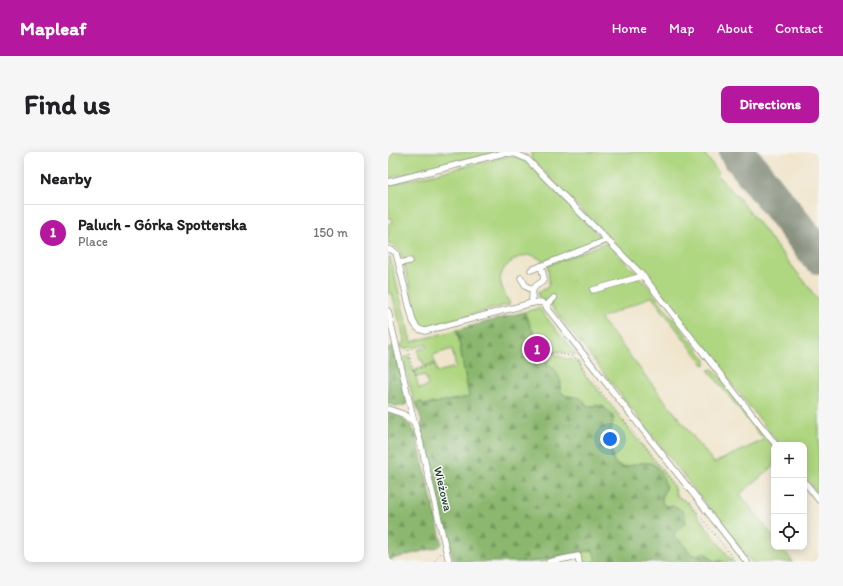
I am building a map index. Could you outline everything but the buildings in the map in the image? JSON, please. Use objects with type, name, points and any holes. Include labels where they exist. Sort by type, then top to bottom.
[{"type":"lane","points":[[388,182],[505,153],[516,154],[527,158],[643,276],[774,442]]},
{"type":"lane","points":[[531,270],[607,240]]},
{"type":"lane","points":[[388,249],[396,253],[413,321],[415,326],[420,330],[425,331],[532,303],[541,302],[546,306],[747,562]]},
{"type":"lane","points":[[399,263],[410,260]]},
{"type":"lane","points":[[532,303],[532,290],[542,282],[544,278],[541,266]]},
{"type":"lane","points":[[593,290],[643,276]]},
{"type":"lane","points":[[521,278],[526,286],[532,290]]},
{"type":"lane","points":[[546,306],[554,298]]},
{"type":"lane","name":"Wieżowa","points":[[388,311],[449,562]]},
{"type":"lane","points":[[388,409],[403,414],[414,422]]},
{"type":"lane","points":[[807,485],[819,500]]},
{"type":"lane","points":[[549,562],[578,556],[579,562]]},
{"type":"path","points":[[537,349],[548,354],[555,352],[574,357],[579,360],[588,377],[676,486],[678,496],[689,502],[736,562]]},
{"type":"path","points":[[408,350],[416,377]]},
{"type":"path","points":[[414,369],[435,364]]},
{"type":"path","points":[[435,562],[445,545]]},
{"type":"green space","points":[[388,152],[499,152],[388,178]]},
{"type":"green space","points":[[533,152],[703,152],[719,173],[717,175],[737,196],[811,290],[819,303],[819,495],[807,480],[807,442],[778,442],[644,273],[532,160],[531,156]]},
{"type":"green space","points":[[508,156],[520,158],[527,162],[603,240],[544,262],[531,255],[517,258],[509,263],[500,278],[503,290],[510,304],[427,327],[423,326],[419,322],[401,252],[394,245],[388,244],[388,224],[393,223],[392,218],[388,218],[388,185]]},
{"type":"green space","points":[[607,243],[637,273],[635,276],[642,279],[706,360],[706,364],[704,365],[652,297],[601,319],[714,463],[764,440],[708,370],[712,369],[715,371],[771,442],[771,468],[740,494],[771,534],[771,550],[783,550],[793,562],[751,562],[549,301],[539,298],[538,292],[547,288],[549,283],[548,265]]},
{"type":"green space","points":[[390,257],[411,342],[457,330],[469,397],[423,405],[422,402],[414,402],[403,358],[409,356],[419,389],[428,386],[425,375],[417,377],[415,370],[435,364],[437,372],[456,367],[452,349],[433,355],[435,363],[424,366],[422,360],[420,360],[418,350],[427,347],[427,344],[413,348],[400,348],[399,345],[405,343],[392,293],[388,294],[388,258]]},
{"type":"green space","points":[[539,308],[576,355],[557,351],[550,354],[541,352],[524,312]]},
{"type":"green space","points":[[524,312],[534,334],[537,345],[535,348],[539,352],[547,355],[548,361],[546,365],[552,367],[559,377],[561,392],[568,396],[578,397],[585,405],[603,406],[613,417],[610,440],[611,453],[615,463],[625,467],[643,463],[649,463],[654,466],[660,472],[666,489],[662,495],[662,502],[665,506],[677,507],[684,514],[686,522],[674,534],[675,538],[684,544],[692,555],[703,553],[714,561],[723,562],[596,562],[593,550],[528,562],[454,562],[421,430],[422,422],[416,403],[422,402],[423,405],[469,397],[457,330]]},
{"type":"green space","points":[[395,346],[408,403],[401,406],[388,404],[388,348]]},
{"type":"green space","points":[[555,353],[561,357],[579,363],[585,376],[592,382],[675,487],[676,495],[689,504],[733,562],[714,561],[706,554],[692,555],[684,543],[675,538],[674,534],[686,522],[682,511],[673,506],[665,506],[662,502],[662,495],[666,489],[658,469],[654,464],[649,463],[625,467],[615,463],[610,438],[612,416],[610,413],[597,405],[585,405],[584,401],[571,396],[566,396],[562,393],[560,390],[561,382],[552,367],[546,365],[548,361],[547,355]]},
{"type":"green space","points":[[388,412],[405,420],[416,434],[442,543],[440,546],[435,548],[388,560]]},
{"type":"green space","points":[[594,550],[596,562],[581,562],[579,555],[542,562],[528,562]]},
{"type":"runway","points":[[737,152],[819,256]]},
{"type":"place","name":"Paluch - Górka Spotterska","points":[[537,349]]}]
